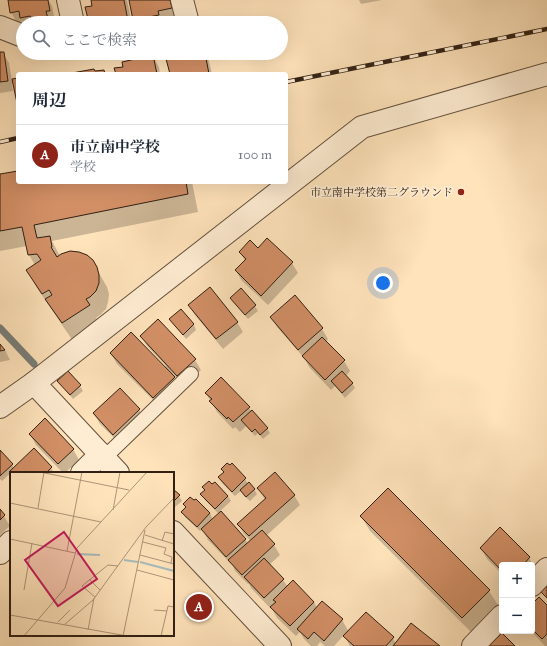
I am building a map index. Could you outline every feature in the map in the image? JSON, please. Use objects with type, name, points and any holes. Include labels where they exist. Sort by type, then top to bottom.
[{"type":"street","points":[[68,0],[71,16]]},
{"type":"street","points":[[182,0],[186,16]]},
{"type":"street","points":[[0,27],[16,33]]},
{"type":"street","points":[[0,407],[34,383],[362,127],[547,74]]},
{"type":"street","points":[[34,383],[108,462],[84,472]]},
{"type":"street","points":[[174,533],[280,646]]},
{"type":"street","points":[[0,552],[10,543]]},
{"type":"street","points":[[535,582],[547,569]]},
{"type":"street","points":[[473,646],[499,619]]},
{"type":"lane","points":[[108,462],[191,374]]},
{"type":"building","points":[[8,0],[48,0],[50,11],[46,11],[47,16],[20,16],[19,11],[10,13]]},
{"type":"building","points":[[91,0],[124,0],[127,16],[87,16],[85,7],[92,6]]},
{"type":"building","points":[[129,0],[170,0],[172,8],[158,11],[159,15],[132,16]]},
{"type":"building","points":[[0,52],[4,52],[8,81],[0,82]]},
{"type":"building","points":[[131,60],[154,60],[157,72],[115,72],[114,68],[123,67],[122,62]]},
{"type":"building","points":[[166,60],[206,60],[209,72],[169,72]]},
{"type":"building","points":[[94,69],[95,71],[104,70],[104,72],[78,72]]},
{"type":"building","points":[[16,78],[16,98],[12,79]]},
{"type":"building","points":[[16,171],[16,184],[186,184],[188,194],[34,225],[37,238],[50,236],[51,247],[57,257],[70,251],[79,252],[87,255],[93,260],[97,267],[99,283],[96,291],[86,299],[90,305],[62,323],[45,299],[52,295],[49,290],[42,294],[26,270],[41,260],[37,254],[28,255],[22,227],[0,231],[0,174]]},
{"type":"building","points":[[267,238],[293,262],[261,296],[235,270],[246,259],[239,252],[250,240],[258,248]]},
{"type":"building","points":[[210,287],[238,322],[216,339],[188,305]]},
{"type":"building","points":[[241,288],[256,305],[245,315],[230,298]]},
{"type":"building","points":[[295,295],[323,328],[298,350],[270,317]]},
{"type":"building","points":[[181,309],[194,324],[183,335],[169,319]]},
{"type":"building","points":[[158,319],[196,359],[177,376],[140,336]]},
{"type":"building","points":[[131,332],[175,377],[153,398],[110,353]]},
{"type":"building","points":[[322,337],[345,360],[325,380],[302,356]]},
{"type":"building","points":[[0,344],[5,350],[0,351]]},
{"type":"building","points":[[68,371],[81,385],[70,395],[57,381]]},
{"type":"building","points":[[342,371],[353,383],[342,393],[331,381]]},
{"type":"building","points":[[221,377],[250,407],[233,422],[228,417],[227,419],[209,401],[212,399],[205,393]]},
{"type":"building","points":[[120,388],[140,409],[113,435],[93,413]]},
{"type":"building","points":[[252,410],[268,428],[260,435],[255,429],[252,432],[241,420]]},
{"type":"building","points":[[45,418],[74,449],[58,464],[29,434]]},
{"type":"building","points":[[34,448],[52,467],[47,472],[10,471]]},
{"type":"building","points":[[0,450],[13,464],[0,476]]},
{"type":"building","points":[[227,463],[230,465],[232,463],[246,478],[232,492],[218,477],[224,472],[221,469]]},
{"type":"building","points":[[275,472],[295,495],[249,536],[237,524],[266,498],[257,488]]},
{"type":"building","points":[[209,481],[212,484],[215,482],[228,496],[215,509],[200,494],[205,490],[202,487]]},
{"type":"building","points":[[249,482],[255,489],[246,497],[240,490]]},
{"type":"building","points":[[388,488],[490,590],[462,618],[360,516]]},
{"type":"building","points":[[174,490],[180,495],[174,501]]},
{"type":"building","points":[[190,497],[194,500],[196,499],[210,513],[197,527],[181,512],[186,507],[183,504]]},
{"type":"building","points":[[0,509],[5,515],[0,520]]},
{"type":"building","points":[[221,511],[246,539],[226,557],[201,529]]},
{"type":"building","points":[[500,527],[530,557],[526,562],[499,562],[499,568],[480,548]]},
{"type":"building","points":[[262,530],[275,544],[242,575],[228,560]]},
{"type":"building","points":[[264,558],[284,579],[264,598],[244,577]]},
{"type":"building","points":[[293,580],[314,602],[290,626],[270,607],[276,602],[273,600]]},
{"type":"building","points":[[547,585],[547,598],[540,591]]},
{"type":"building","points":[[539,597],[547,605],[547,634],[542,639],[535,632],[535,601]]},
{"type":"building","points":[[322,601],[343,619],[324,641],[314,632],[308,639],[297,629]]},
{"type":"building","points":[[366,612],[394,637],[386,646],[354,646],[343,636]]},
{"type":"building","points":[[411,623],[440,646],[393,646]]},
{"type":"building","points":[[501,634],[503,634],[515,646],[489,646]]},
{"type":"waterway","points":[[0,328],[34,364]]},
{"type":"railway","points":[[288,82],[547,29]]},
{"type":"railway","points":[[0,142],[16,138]]},
{"type":"place","name":"市立南中学校第二グラウンド","points":[[461,192]]},
{"type":"place","name":"市立南中学校","points":[[199,607]]}]
